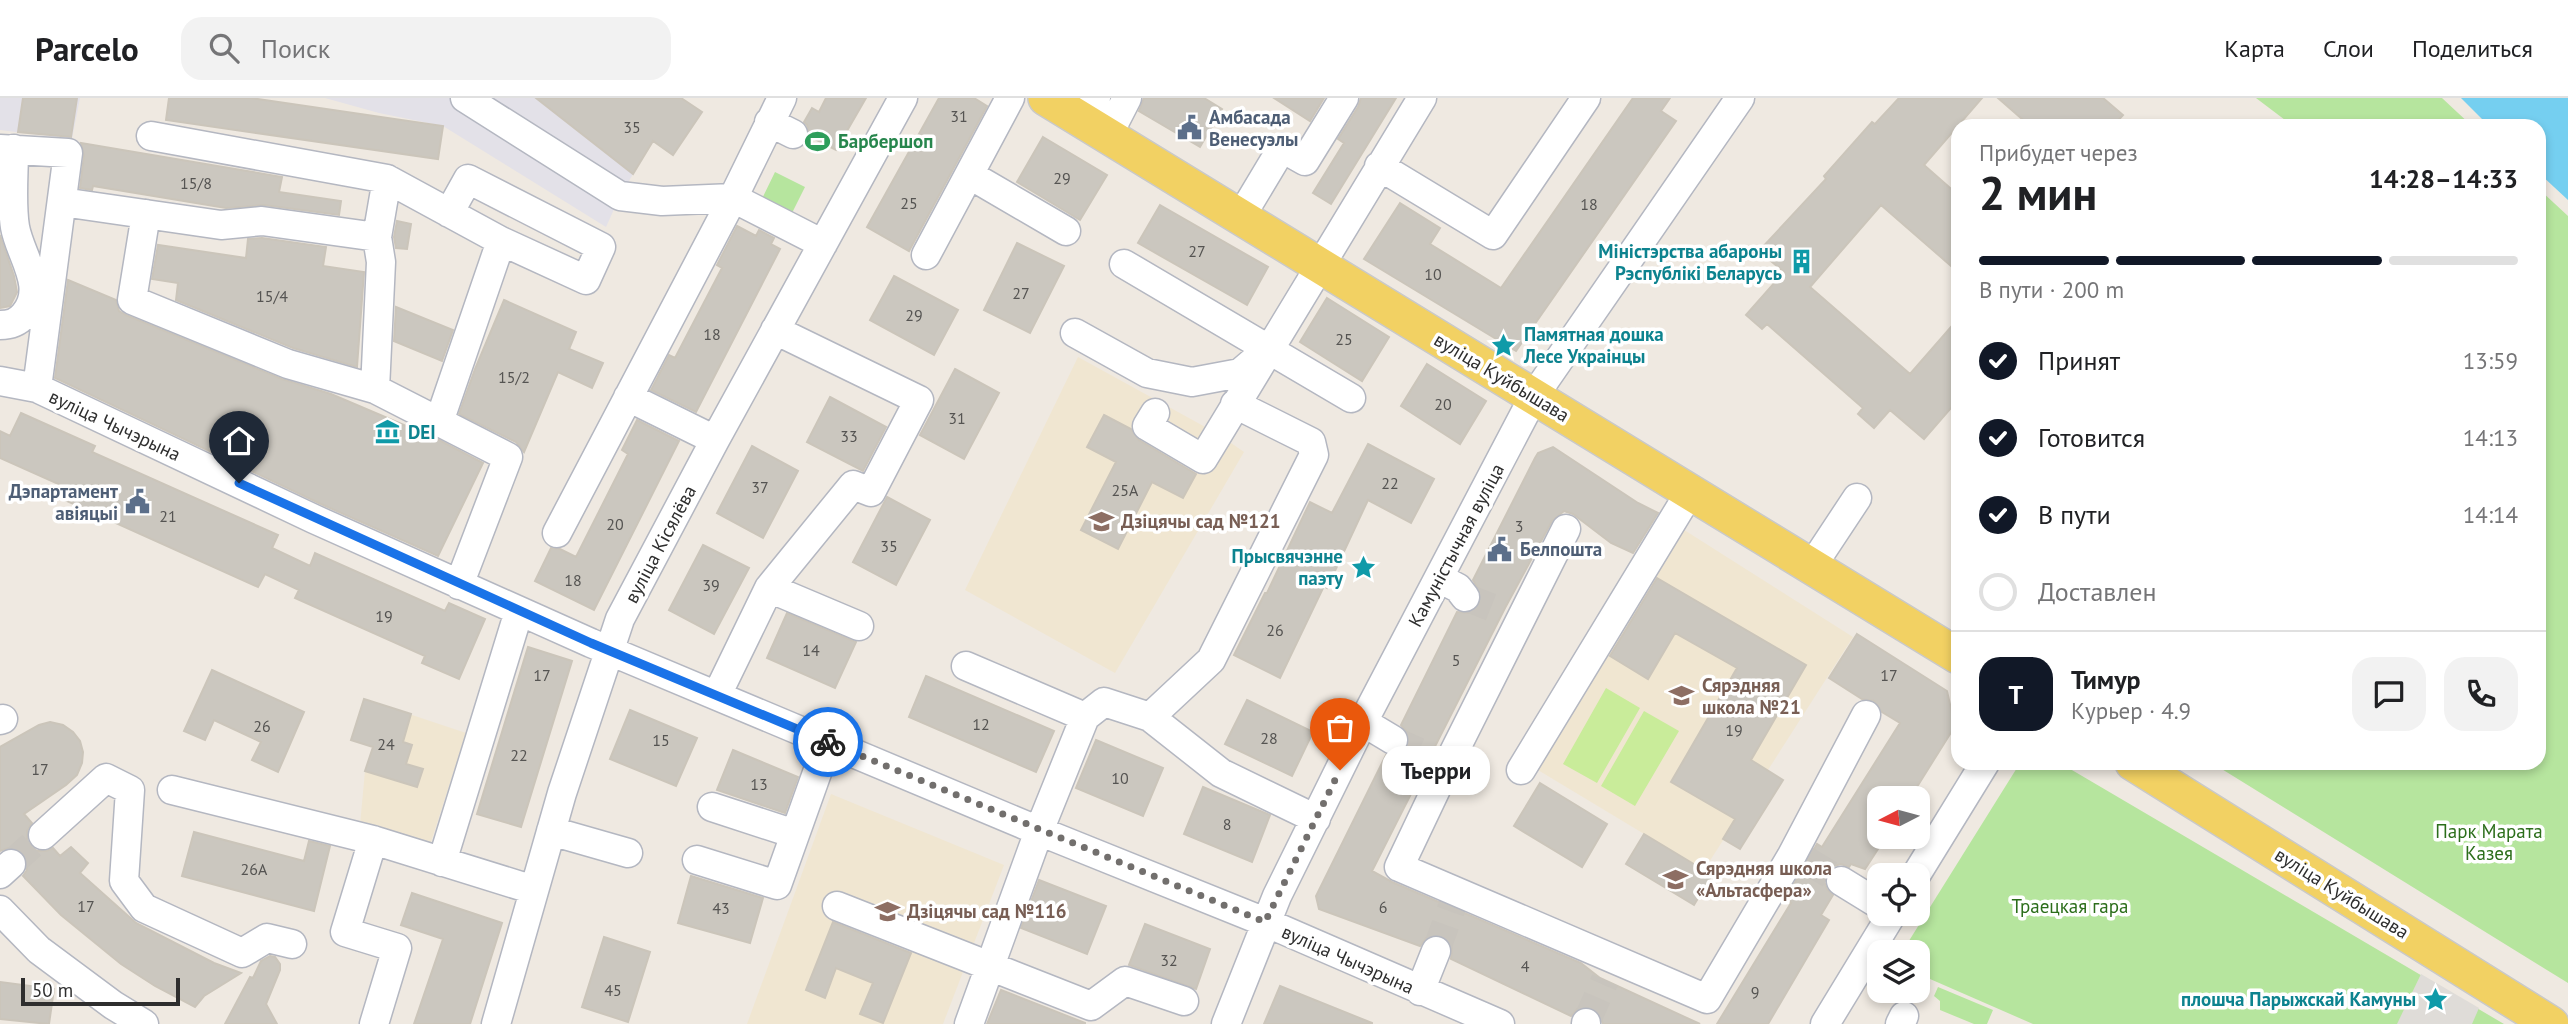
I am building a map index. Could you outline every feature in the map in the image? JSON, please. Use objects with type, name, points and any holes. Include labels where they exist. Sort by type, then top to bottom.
[{"type":"main road","name":"вуліца Куйбышава","points":[[1046,98],[1096,118],[1240,218],[1951,652]]},
{"type":"main road","name":"вуліца Куйбышава","points":[[2144,770],[2551,1024]]},
{"type":"street","points":[[465,98],[620,196],[662,201],[733,198],[823,244]]},
{"type":"street","name":"вуліца Кісялёва","points":[[496,1024],[551,831],[620,619],[903,98]]},
{"type":"street","points":[[926,255],[1010,98]]},
{"type":"street","points":[[1096,118],[1127,98]]},
{"type":"street","points":[[1240,218],[1282,148],[1305,161],[1344,98]]},
{"type":"street","points":[[1155,413],[1147,426],[1203,459],[1422,98]]},
{"type":"street","points":[[1379,166],[1493,235],[1586,98]]},
{"type":"street","name":"Камуністычная вуліца","points":[[1226,1024],[1265,922],[1363,722],[1534,396],[1740,98]]},
{"type":"street","points":[[557,533],[733,198],[782,118]]},
{"type":"street","points":[[152,136],[387,179],[501,242],[586,280],[601,247],[468,179],[449,213]]},
{"type":"street","points":[[0,325],[9,325],[20,320],[33,299],[34,284],[15,226],[7,149],[68,153],[37,388]]},
{"type":"street","points":[[970,175],[1066,231]]},
{"type":"street","points":[[375,389],[381,262],[377,237],[387,179]]},
{"type":"street","points":[[62,202],[221,225],[262,221],[377,237]]},
{"type":"street","points":[[146,214],[132,300],[288,364],[375,389],[508,457],[459,585]]},
{"type":"street","points":[[439,422],[501,242]]},
{"type":"street","points":[[1124,264],[1351,398]]},
{"type":"street","points":[[717,695],[769,588],[853,485],[871,492],[919,400],[775,330]]},
{"type":"street","points":[[1075,333],[1147,373],[1192,382],[1240,373],[1268,349]]},
{"type":"street","name":"вуліца Чычэрына","points":[[0,381],[37,388],[459,585],[608,650],[1265,922],[1500,1024]]},
{"type":"street","points":[[628,397],[715,440]]},
{"type":"street","points":[[1150,717],[1211,660],[1314,455],[1311,442],[1235,404]]},
{"type":"street","points":[[1521,771],[1690,492]]},
{"type":"street","points":[[1812,566],[1857,498]]},
{"type":"street","points":[[1566,529],[1511,617],[1439,762],[1399,866],[1456,898],[1609,969],[1707,999],[1799,859],[1866,715]]},
{"type":"street","points":[[1439,578],[1458,588],[1465,597]]},
{"type":"street","points":[[769,588],[859,626]]},
{"type":"street","points":[[442,862],[519,611]]},
{"type":"street","points":[[966,666],[1085,717]]},
{"type":"street","points":[[969,1024],[1085,717],[1104,702],[1150,717],[1221,773],[1316,818]]},
{"type":"street","points":[[1363,722],[1393,740]]},
{"type":"street","points":[[697,860],[776,886],[828,742]]},
{"type":"street","points":[[1923,863],[1981,770]]},
{"type":"street","points":[[43,835],[106,778],[130,790],[124,881],[144,908],[242,953],[267,938],[292,944]]},
{"type":"street","points":[[172,790],[373,841],[534,890]]},
{"type":"street","points":[[712,807],[795,834]]},
{"type":"street","points":[[551,831],[628,853]]},
{"type":"street","points":[[373,841],[345,932],[397,948],[374,1024]]},
{"type":"street","points":[[1841,881],[1867,897]]},
{"type":"street","points":[[837,906],[1091,1006],[1125,981],[1184,1001]]},
{"type":"street","points":[[0,910],[39,950],[113,1005],[144,1024]]},
{"type":"street","points":[[1825,1024],[1885,926]]},
{"type":"street","points":[[1420,991],[1436,951]]},
{"type":"shaded area","points":[[0,98],[80,98],[72,139],[0,130]]},
{"type":"shaded area","points":[[325,98],[536,98],[633,174],[606,227],[443,126],[379,113]]},
{"type":"shaded area","name":"Дзіцячы сад №121","points":[[1078,357],[1218,434],[1244,452],[1115,673],[965,590]]},
{"type":"shaded area","name":"Сярэдняя школа №21","points":[[1659,514],[1853,637],[1704,870],[1513,755]]},
{"type":"shaded area","points":[[364,699],[466,733],[430,845],[360,825],[365,771],[373,747]]},
{"type":"shaded area","name":"Дзіцячы сад №116","points":[[831,794],[1004,865],[943,1024],[747,1024]]},
{"type":"shaded area","name":"плошча Парыжскай Камуны","points":[[2421,974],[2479,1008],[2472,1024],[2397,1024]]},
{"type":"green space","points":[[2256,98],[2442,98],[2464,119],[2284,119]]},
{"type":"green space","points":[[775,172],[805,187],[789,219],[759,205]]},
{"type":"green space","name":"Парк Марата Казея","points":[[2546,196],[2568,216],[2568,983],[2223,770],[2546,770]]},
{"type":"green space","points":[[1606,688],[1640,708],[1597,783],[1563,764]]},
{"type":"green space","points":[[1644,711],[1679,731],[1635,806],[1601,786]]},
{"type":"green space","name":"Траецкая гара","points":[[2016,770],[2072,770],[2504,1024],[2033,1024],[1930,979],[1930,940],[1909,940],[1918,926],[1930,926],[1930,907]]},
{"type":"green space","points":[[1938,987],[1993,1010],[1987,1024],[1974,1024],[1940,1010],[1940,1001],[1934,996]]},
{"type":"water","points":[[2461,98],[2568,98],[2568,200],[2546,180],[2546,119],[2482,119]]},
{"type":"building","points":[[23,98],[77,98],[71,137],[18,132]]},
{"type":"building","points":[[169,98],[251,98],[443,126],[438,159],[166,120]]},
{"type":"building","points":[[536,98],[681,98],[702,112],[673,155],[653,141],[633,174]]},
{"type":"building","points":[[826,98],[866,98],[836,150],[809,136],[804,122],[812,108],[819,112]]},
{"type":"building","points":[[939,98],[974,98],[987,106],[909,251],[867,227]]},
{"type":"building","name":"Амбасада Венесуэлы","points":[[1144,98],[1204,98],[1222,109],[1200,147],[1139,111]]},
{"type":"building","points":[[1274,98],[1324,98],[1310,121]]},
{"type":"building","points":[[1361,98],[1396,98],[1331,204],[1313,193],[1344,143],[1338,139]]},
{"type":"building","points":[[1633,98],[1670,98],[1661,111],[1676,121],[1516,351],[1364,259],[1400,203],[1440,228],[1430,244],[1501,288]]},
{"type":"building","name":"Міністэрства абароны Рэспублікі Беларусь","points":[[1899,98],[1982,98],[1964,119],[1951,119],[1951,134],[1924,165],[1951,189],[1951,266],[1881,205],[1810,287],[1910,374],[1951,327],[1951,408],[1924,439],[1890,410],[1874,428],[1858,414],[1863,408],[1767,324],[1762,329],[1746,315],[1784,272],[1759,251],[1826,179],[1824,176],[1872,122],[1875,124]]},
{"type":"building","points":[[1998,98],[2103,98],[2123,115],[2119,119],[2022,119]]},
{"type":"building","points":[[1043,137],[1107,175],[1080,220],[1017,182]]},
{"type":"building","points":[[81,143],[282,177],[279,192],[341,201],[339,215],[264,205],[226,208],[93,186],[92,190],[80,188],[84,155]]},
{"type":"building","points":[[1160,205],[1268,267],[1247,305],[1138,243]]},
{"type":"building","points":[[397,221],[411,224],[407,249],[396,248],[394,237]]},
{"type":"building","points":[[737,226],[756,236],[759,230],[774,238],[771,244],[780,249],[696,412],[651,390],[669,355],[675,358],[722,268],[717,265]]},
{"type":"building","points":[[0,235],[17,292],[10,306],[0,308]]},
{"type":"building","points":[[262,238],[326,247],[323,266],[364,272],[357,367],[293,348],[176,300],[178,283],[152,279],[158,245],[246,258],[248,239]]},
{"type":"building","points":[[1017,243],[1064,266],[1030,333],[984,310]]},
{"type":"building","points":[[894,276],[958,310],[934,355],[870,320]]},
{"type":"building","points":[[68,280],[116,300],[119,311],[126,315],[282,379],[331,394],[439,440],[483,463],[438,556],[321,504],[55,378]]},
{"type":"building","points":[[1327,298],[1389,337],[1362,381],[1300,342]]},
{"type":"building","points":[[504,300],[576,332],[569,349],[603,363],[592,388],[558,372],[524,452],[516,442],[459,414]]},
{"type":"building","points":[[396,307],[453,330],[442,361],[394,341]]},
{"type":"building","points":[[1427,364],[1486,401],[1460,444],[1401,406]]},
{"type":"building","points":[[955,369],[999,393],[964,459],[920,435]]},
{"type":"building","points":[[830,397],[886,427],[863,471],[807,442]]},
{"type":"building","points":[[21,413],[95,446],[92,452],[278,535],[272,548],[310,566],[315,553],[445,611],[449,603],[485,619],[459,679],[422,663],[425,656],[295,598],[299,590],[265,574],[258,587],[58,497],[63,486],[0,458],[0,431],[10,436]]},
{"type":"building","points":[[1104,415],[1131,429],[1139,440],[1196,474],[1183,498],[1152,482],[1118,549],[1081,530],[1116,462],[1087,447]]},
{"type":"building","points":[[637,420],[679,441],[594,610],[535,581],[551,548],[560,549],[576,557],[628,454],[622,450]]},
{"type":"building","points":[[1368,444],[1434,479],[1411,523],[1368,500],[1327,588],[1324,586],[1280,678],[1234,655],[1310,502],[1332,513]]},
{"type":"building","points":[[752,446],[798,471],[763,538],[717,513]]},
{"type":"building","points":[[1553,447],[1638,503],[1658,513],[1633,553],[1611,543],[1573,514],[1564,511],[1552,521],[1372,871],[1581,963],[1600,978],[1700,1024],[1603,1024],[1600,1014],[1587,1006],[1577,1009],[1571,1016],[1451,959],[1452,948],[1449,940],[1443,936],[1426,938],[1420,946],[1319,909],[1316,896],[1386,755],[1400,755],[1408,748],[1408,733],[1401,725],[1457,612],[1468,613],[1480,604],[1481,594],[1473,580],[1538,453]]},
{"type":"building","points":[[887,497],[930,520],[896,585],[853,562]]},
{"type":"building","points":[[703,545],[749,568],[714,634],[669,610]]},
{"type":"building","points":[[1657,578],[1806,665],[1751,760],[1783,780],[1740,849],[1723,839],[1735,819],[1671,782],[1737,668],[1675,633],[1648,679],[1610,656]]},
{"type":"building","points":[[787,613],[856,642],[835,688],[767,658]]},
{"type":"building","points":[[1857,634],[1947,691],[1951,708],[1951,732],[1918,786],[1867,786],[1867,849],[1878,849],[1865,869],[1841,864],[1827,872],[1824,881],[1833,895],[1821,915],[1829,920],[1768,1024],[1717,1024],[1791,903],[1786,898],[1817,844],[1822,847],[1900,723],[1882,712],[1874,701],[1862,699],[1829,678]]},
{"type":"building","points":[[528,647],[572,661],[521,827],[477,814]]},
{"type":"building","points":[[212,670],[304,712],[278,772],[252,760],[261,742],[214,720],[205,740],[184,731]]},
{"type":"building","points":[[926,676],[1054,731],[1036,772],[909,717]]},
{"type":"building","points":[[364,699],[411,714],[403,742],[412,745],[406,764],[423,769],[417,787],[365,771],[373,747],[351,740]]},
{"type":"building","points":[[1247,700],[1313,732],[1292,776],[1225,744]]},
{"type":"building","points":[[630,710],[697,738],[676,786],[610,759]]},
{"type":"building","points":[[50,722],[63,725],[73,732],[80,741],[82,763],[77,775],[66,785],[24,814],[32,823],[27,831],[30,846],[37,851],[53,848],[60,856],[71,847],[88,863],[80,873],[136,923],[214,963],[241,973],[204,996],[195,1007],[121,964],[61,915],[23,876],[27,870],[27,861],[23,852],[15,848],[0,851],[0,747],[39,725]]},
{"type":"building","points":[[1096,740],[1163,768],[1143,816],[1076,788]]},
{"type":"building","points":[[733,750],[798,777],[785,813],[717,790]]},
{"type":"building","points":[[1540,783],[1607,824],[1582,867],[1514,826]]},
{"type":"building","points":[[1203,787],[1270,815],[1252,862],[1184,834]]},
{"type":"building","points":[[194,832],[304,861],[309,841],[330,846],[314,911],[182,876]]},
{"type":"building","points":[[1644,834],[1712,875],[1694,905],[1626,864]]},
{"type":"building","points":[[691,876],[763,898],[750,943],[678,923]]},
{"type":"building","points":[[1039,880],[1106,906],[1087,954],[1021,928]]},
{"type":"building","points":[[412,893],[502,923],[470,1024],[414,1024],[443,939],[401,925]]},
{"type":"building","points":[[833,922],[911,953],[883,1023],[860,1014],[873,983],[836,968],[825,998],[806,990]]},
{"type":"building","points":[[1145,924],[1210,949],[1196,989],[1129,965]]},
{"type":"building","points":[[604,937],[650,952],[628,1022],[582,1007]]},
{"type":"building","points":[[270,956],[275,957],[280,964],[266,1004],[277,1024],[225,1024],[250,977],[253,978],[261,961]]},
{"type":"building","points":[[0,982],[54,989],[49,1024],[0,1019]]},
{"type":"building","points":[[1280,986],[1372,1023],[1372,1024],[1264,1024]]},
{"type":"building","points":[[1001,990],[1085,1023],[1085,1024],[987,1024]]},
{"type":"tunnel","points":[[1465,597],[1503,612]]},
{"type":"tunnel","points":[[1393,740],[1431,757]]},
{"type":"tunnel","points":[[11,864],[43,835]]},
{"type":"tunnel","points":[[1806,860],[1841,881]]},
{"type":"tunnel","points":[[1436,951],[1453,904]]},
{"type":"tunnel","points":[[1586,1023],[1605,980]]},
{"type":"way so far","points":[[828,742],[1265,922],[1340,770]]},
{"type":"place","name":"Амбасада Венесуэлы","points":[[1189,128]]},
{"type":"place","name":"Барбершоп","points":[[818,141]]},
{"type":"place","name":"Міністэрства абароны Рэспублікі Беларусь","points":[[1802,262]]},
{"type":"place","name":"Памятная дошка Лесе Украінцы","points":[[1504,345]]},
{"type":"place","name":"DEI","points":[[388,432]]},
{"type":"place","name":"Дэпартамент авіяцыі","points":[[138,502]]},
{"type":"place","name":"Дзіцячы сад №121","points":[[1101,521]]},
{"type":"place","name":"Белпошта","points":[[1500,549]]},
{"type":"place","name":"Прысвячэнне паэту","points":[[1363,567]]},
{"type":"place","name":"Сярэдняя школа №21","points":[[1682,696]]},
{"type":"place","name":"Тьерри","points":[[1340,770]]},
{"type":"place","name":"Сярэдняя школа «Альтасфера»","points":[[1676,879]]},
{"type":"place","name":"Дзіцячы сад №116","points":[[887,911]]},
{"type":"place","name":"плошча Парыжскай Камуны","points":[[2436,999]]},
{"type":"route","points":[[239,483],[459,585],[828,742]]}]
